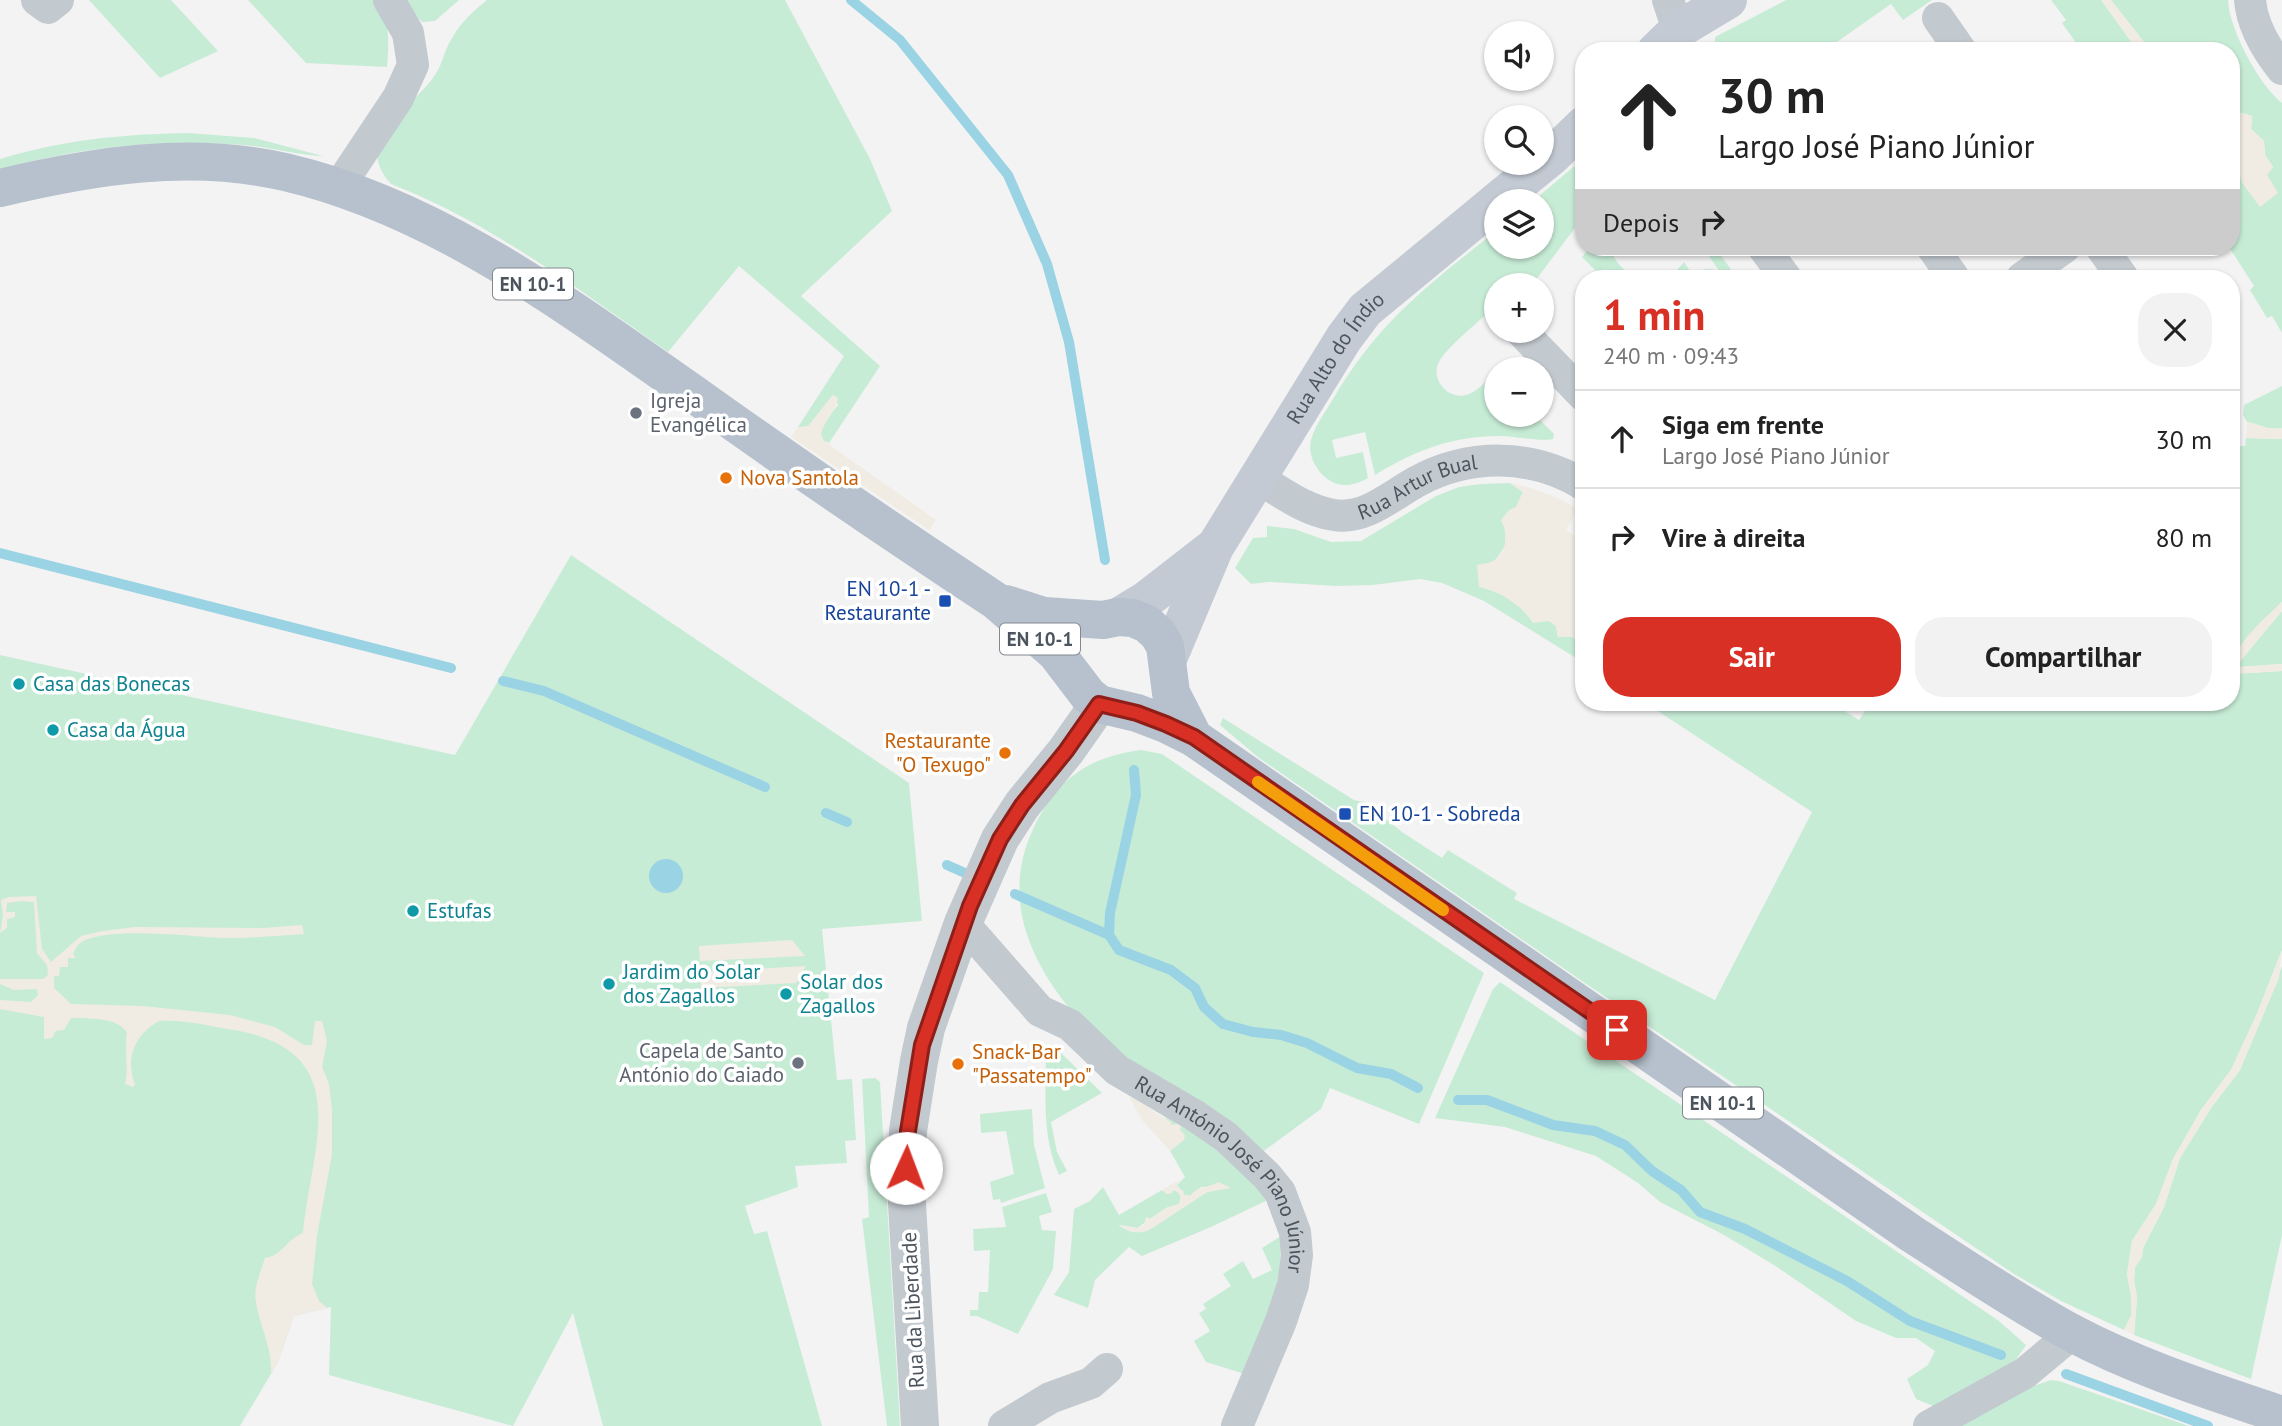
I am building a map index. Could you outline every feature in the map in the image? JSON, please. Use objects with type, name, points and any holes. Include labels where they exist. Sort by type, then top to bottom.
[{"type":"main road","points":[[1667,27],[1728,0]]},
{"type":"main road","name":"Rua Alto do Índio","points":[[1513,189],[1575,134]]},
{"type":"main road","name":"EN 10-1","points":[[0,188],[102,166],[161,162],[222,163],[283,172],[338,188],[386,206],[451,237],[538,287],[996,601],[1056,653],[1097,699],[1194,737],[1912,1234],[2003,1293],[2073,1334],[2120,1356],[2282,1415]]},
{"type":"main road","name":"Rua Alto do Índio","points":[[1168,665],[1215,547],[1344,338],[1365,310],[1484,213]]},
{"type":"main road","name":"Rua Alto do Índio","points":[[1111,619],[1146,600],[1215,547]]},
{"type":"main road","name":"EN 10-1","points":[[996,601],[1044,616],[1111,619]]},
{"type":"main road","points":[[1133,618],[1147,624],[1158,634],[1168,665],[1163,685],[1155,696],[1143,705],[1129,709],[1097,699],[1075,669],[1081,640],[1091,628],[1111,619],[1133,618]]},
{"type":"main road","name":"EN 10-1","points":[[1168,665],[1171,693],[1194,737]]},
{"type":"street","points":[[338,188],[398,98],[413,65],[408,33],[389,0]]},
{"type":"street","points":[[2250,0],[2256,27],[2282,69]]},
{"type":"street","points":[[1938,18],[1955,42]]},
{"type":"street","points":[[2033,270],[2053,256]]},
{"type":"street","points":[[1533,343],[1575,387]]},
{"type":"street","name":"Rua Artur Bual","points":[[1258,478],[1301,503],[1335,516],[1352,516],[1369,510],[1437,472],[1480,461],[1525,462],[1548,467],[1575,480]]},
{"type":"street","name":"Rua da Liberdade","points":[[920,1426],[906,1187],[908,1131],[926,1028],[962,923],[1000,839],[1022,805],[1066,751],[1097,699]]},
{"type":"street","name":"Rua António José Piano Júnior","points":[[962,923],[1040,1011],[1070,1025],[1117,1070],[1226,1137],[1267,1176],[1284,1202],[1296,1243],[1293,1285],[1281,1321],[1237,1426]]},
{"type":"street","points":[[1929,1426],[2025,1373],[2073,1334]]},
{"type":"street","points":[[1004,1426],[1050,1398],[1091,1383],[1107,1369]]},
{"type":"green space","points":[[89,0],[171,0],[218,51],[160,78]]},
{"type":"green space","points":[[248,0],[379,0],[388,33],[387,67],[306,63]]},
{"type":"green space","points":[[404,0],[459,0],[435,21],[422,22],[410,11]]},
{"type":"green space","points":[[487,0],[785,0],[870,159],[892,211],[801,296],[880,366],[829,443],[824,441],[820,434],[825,421],[838,405],[833,395],[808,427],[798,427],[844,356],[739,266],[668,352],[500,238],[465,218],[391,184],[380,167],[377,152],[382,137],[438,70],[458,29]]},
{"type":"green space","points":[[1786,0],[1932,0],[1903,20],[1891,4],[1837,42],[1715,42],[1715,37]]},
{"type":"green space","points":[[2051,0],[2101,0],[2131,42],[2075,42],[2062,23],[2066,20]]},
{"type":"green space","points":[[2111,0],[2228,0],[2240,42],[2144,42]]},
{"type":"green space","points":[[2240,43],[2264,83],[2282,103],[2282,333],[2272,316],[2267,318],[2250,290],[2254,286],[2235,256],[2240,256],[2240,175],[2243,184],[2267,174],[2273,167],[2265,155],[2264,141],[2251,129],[2252,116],[2240,113]]},
{"type":"green space","points":[[188,133],[254,138],[323,156],[244,145],[151,144],[60,155],[0,170],[0,159],[46,147],[116,137]]},
{"type":"green space","points":[[1575,166],[1575,228],[1554,256],[1554,189],[1547,189]]},
{"type":"green space","points":[[1484,240],[1484,259],[1552,259],[1541,273],[1484,273],[1484,316],[1448,350],[1438,364],[1437,377],[1449,393],[1462,396],[1484,384],[1484,427],[1547,427],[1554,434],[1553,439],[1499,436],[1449,442],[1419,452],[1375,475],[1365,432],[1332,440],[1336,458],[1363,452],[1368,478],[1345,485],[1330,481],[1315,465],[1310,451],[1312,437],[1319,422],[1350,372],[1386,326],[1448,269]]},
{"type":"green space","points":[[1614,256],[1626,270],[1595,270],[1582,257]]},
{"type":"green space","points":[[1709,256],[1721,256],[1731,270],[1718,270]]},
{"type":"green space","points":[[1684,262],[1689,270],[1677,270]]},
{"type":"green space","points":[[2282,386],[2282,428],[2268,428],[2247,422],[2243,415],[2244,405]]},
{"type":"green space","points":[[2246,438],[2282,439],[2282,602],[2240,648],[2240,446],[2245,446]]},
{"type":"green space","points":[[1510,483],[1523,492],[1506,530],[1505,546],[1495,561],[1499,592],[1526,612],[1533,622],[1549,620],[1556,626],[1558,637],[1575,638],[1575,657],[1484,601],[1442,583],[1420,579],[1373,585],[1269,582],[1251,584],[1235,568],[1253,538],[1267,537],[1267,526],[1294,529],[1331,542],[1361,541],[1436,496],[1459,487]]},
{"type":"green space","name":"Jardim do Solar dos Zagallos","points":[[571,555],[909,783],[922,921],[822,929],[837,1080],[852,1079],[856,1140],[845,1141],[847,1163],[795,1166],[798,1187],[745,1206],[754,1234],[767,1231],[822,1426],[603,1426],[573,1313],[513,1426],[329,1375],[331,1307],[294,1316],[278,1362],[240,1426],[0,1426],[0,655],[455,755]]},
{"type":"green space","points":[[2282,611],[2282,664],[2240,667],[2240,660]]},
{"type":"green space","points":[[2282,671],[2282,950],[2231,1070],[2201,1110],[2173,1159],[2156,1204],[2132,1241],[2127,1274],[2131,1316],[2124,1330],[2061,1301],[2014,1274],[1259,758],[1220,725],[1223,718],[1354,800],[1365,802],[1402,832],[1442,858],[1448,850],[1517,893],[1514,899],[1715,1000],[1812,812],[1658,711],[1844,711],[1859,720],[1865,711],[2240,711],[2240,673]]},
{"type":"green space","points":[[1141,750],[1162,754],[1484,973],[1419,1124],[1330,1088],[1321,1109],[1261,1153],[1118,1057],[1084,1025],[1064,1001],[1032,948],[1023,919],[1019,889],[1023,859],[1043,810],[1064,783],[1076,773],[1105,758]]},
{"type":"green space","points":[[2282,966],[2282,1235],[2251,1379],[2134,1335],[2137,1298],[2134,1280],[2135,1267],[2164,1207],[2180,1158],[2211,1108],[2240,1070]]},
{"type":"green space","points":[[1500,982],[1999,1321],[2026,1345],[2013,1364],[1938,1408],[1916,1399],[1907,1379],[1928,1365],[1935,1351],[1916,1338],[1896,1338],[1856,1321],[1774,1265],[1660,1202],[1638,1183],[1596,1156],[1505,1127],[1435,1118],[1493,989]]},
{"type":"green space","points":[[1052,1044],[1102,1093],[1051,1122],[1057,1152],[1067,1171],[1059,1175],[1049,1145],[1046,1113],[1046,1049]]},
{"type":"green space","points":[[875,1078],[880,1082],[900,1426],[887,1426],[862,1219],[869,1217],[862,1079]]},
{"type":"green space","points":[[1144,1099],[1197,1128],[1270,1199],[1142,1256],[1129,1247],[1095,1280],[1088,1308],[1054,1295],[1069,1272],[1074,1209],[1090,1201],[1103,1187],[1119,1215],[1162,1190],[1167,1194],[1173,1190],[1178,1192],[1181,1197],[1179,1204],[1166,1208],[1137,1228],[1119,1225],[1133,1232],[1141,1232],[1149,1230],[1207,1192],[1229,1188],[1218,1183],[1211,1187],[1201,1187],[1191,1196],[1184,1195],[1177,1185],[1185,1177],[1170,1151],[1180,1136],[1179,1124],[1171,1125],[1165,1117],[1146,1105]]},
{"type":"green space","points":[[1032,1109],[1034,1145],[1045,1188],[1001,1203],[1000,1199],[993,1200],[990,1182],[1014,1174],[1006,1131],[981,1133],[980,1114]]},
{"type":"green space","points":[[1046,1193],[1052,1212],[1039,1216],[1042,1230],[1056,1231],[1053,1269],[1018,1334],[977,1316],[970,1316],[970,1310],[978,1310],[979,1292],[988,1292],[990,1250],[974,1251],[973,1229],[1006,1227],[1002,1207]]},
{"type":"green space","points":[[1281,1236],[1281,1256],[1275,1291],[1245,1374],[1206,1362],[1194,1341],[1210,1331],[1199,1313],[1206,1309],[1203,1304],[1231,1286],[1223,1274],[1243,1261],[1253,1279],[1272,1270],[1262,1248]]},
{"type":"green space","points":[[2051,1380],[2189,1426],[1950,1426],[2019,1391]]},
{"type":"sand","points":[[2101,0],[2111,0],[2144,42],[2131,42]]},
{"type":"sand","points":[[2240,113],[2252,116],[2251,129],[2264,141],[2265,155],[2273,167],[2267,175],[2278,193],[2260,207],[2240,175]]},
{"type":"sand","points":[[833,395],[838,398],[821,434],[824,441],[936,520],[929,530],[791,437],[798,427],[808,426]]},
{"type":"sand","points":[[2247,422],[2268,428],[2282,428],[2282,439],[2246,438]]},
{"type":"sand","points":[[1510,483],[1545,493],[1575,507],[1575,514],[1566,530],[1575,536],[1575,638],[1558,637],[1556,626],[1549,621],[1533,623],[1523,610],[1510,600],[1479,587],[1477,565],[1493,561],[1502,553],[1506,537],[1501,520],[1509,510],[1516,507],[1523,492]]},
{"type":"sand","points":[[2282,602],[2282,611],[2240,662],[2240,647]]},
{"type":"sand","points":[[2282,664],[2282,671],[2240,673],[2240,667]]},
{"type":"sand","points":[[36,896],[42,949],[51,962],[81,936],[103,931],[135,927],[264,928],[302,925],[304,934],[274,936],[223,938],[126,933],[91,938],[76,947],[73,954],[76,958],[68,958],[68,967],[60,967],[59,976],[54,976],[54,988],[71,1004],[142,1006],[230,1015],[275,1027],[304,1045],[312,1045],[315,1021],[322,1021],[327,1041],[322,1067],[329,1084],[332,1110],[332,1154],[317,1236],[312,1284],[319,1301],[327,1308],[294,1316],[278,1362],[271,1373],[270,1354],[255,1297],[265,1258],[276,1254],[303,1233],[317,1137],[318,1107],[312,1081],[298,1058],[273,1041],[196,1023],[159,1021],[143,1033],[132,1057],[133,1087],[125,1084],[127,1032],[115,1023],[101,1019],[71,1018],[64,1030],[56,1031],[52,1038],[44,1039],[44,1017],[0,1009],[0,1000],[31,1002],[38,995],[37,989],[14,990],[0,984],[0,979],[43,979],[48,975],[47,965],[37,953],[34,902],[7,903],[6,912],[15,912],[15,917],[7,919],[7,928],[0,933],[3,915],[1,900]]},
{"type":"sand","points":[[792,940],[805,956],[700,961],[699,946]]},
{"type":"sand","points":[[2282,950],[2279,978],[2240,1070],[2211,1108],[2180,1158],[2164,1207],[2135,1267],[2137,1297],[2134,1335],[2124,1330],[2131,1316],[2127,1274],[2132,1241],[2156,1204],[2173,1159],[2201,1110],[2231,1070]]},
{"type":"sand","points":[[806,966],[796,983],[701,988],[700,972]]},
{"type":"sand","points":[[1133,1093],[1144,1099],[1151,1110],[1171,1122],[1171,1125],[1179,1124],[1185,1135],[1184,1140],[1170,1151],[1142,1120],[1130,1099]]},
{"type":"sand","points":[[1179,1180],[1179,1189],[1183,1190],[1184,1195],[1190,1196],[1196,1190],[1218,1182],[1231,1188],[1207,1192],[1149,1230],[1133,1232],[1118,1225],[1137,1228],[1144,1225],[1146,1217],[1152,1219],[1166,1208],[1179,1204],[1181,1197],[1178,1192],[1173,1190],[1167,1194],[1162,1190]]},
{"type":"water","points":[[666,859],[678,864],[683,876],[678,888],[666,893],[654,888],[649,876],[654,864]]},
{"type":"waterway","points":[[851,0],[900,40],[1008,175],[1047,264],[1069,342],[1105,560]]},
{"type":"waterway","points":[[0,553],[451,668]]},
{"type":"waterway","points":[[503,681],[544,691],[765,787]]},
{"type":"waterway","points":[[1134,770],[1136,795],[1110,913],[1109,935],[1119,950],[1171,970],[1195,988],[1204,1007],[1223,1024],[1307,1043],[1357,1068],[1391,1074],[1418,1088]]},
{"type":"waterway","points":[[826,813],[847,822]]},
{"type":"waterway","points":[[947,865],[965,873]]},
{"type":"waterway","points":[[1015,894],[1109,935]]},
{"type":"waterway","points":[[1458,1100],[1487,1100],[1553,1125],[1595,1131],[1625,1145],[1652,1171],[1681,1190],[1700,1212],[1745,1229],[1847,1281],[1910,1321],[2001,1355]]},
{"type":"waterway","points":[[2066,1374],[2208,1426]]},
{"type":"slow traffic","points":[[1258,782],[1443,910]]},
{"type":"place","name":"Igreja Evangélica","points":[[636,413]]},
{"type":"place","name":"Nova Santola","points":[[726,478]]},
{"type":"place","name":"EN 10-1 - Restaurante","points":[[945,601]]},
{"type":"place","name":"Casa das Bonecas","points":[[19,684]]},
{"type":"place","name":"Casa da Água","points":[[53,730]]},
{"type":"place","name":"Restaurante \"O Texugo\"","points":[[1005,753]]},
{"type":"place","name":"EN 10-1 - Sobreda","points":[[1345,814]]},
{"type":"place","name":"Estufas","points":[[413,911]]},
{"type":"place","name":"Jardim do Solar dos Zagallos","points":[[609,984]]},
{"type":"place","name":"Solar dos Zagallos","points":[[786,994]]},
{"type":"place","name":"Capela de Santo António do Caiado","points":[[798,1063]]},
{"type":"place","name":"Snack-Bar \"Passatempo\"","points":[[958,1064]]},
{"type":"route","points":[[906,1168],[908,1131],[922,1045],[962,923],[1000,839],[1022,805],[1066,751],[1099,704],[1137,713],[1194,737],[1617,1030]]}]
